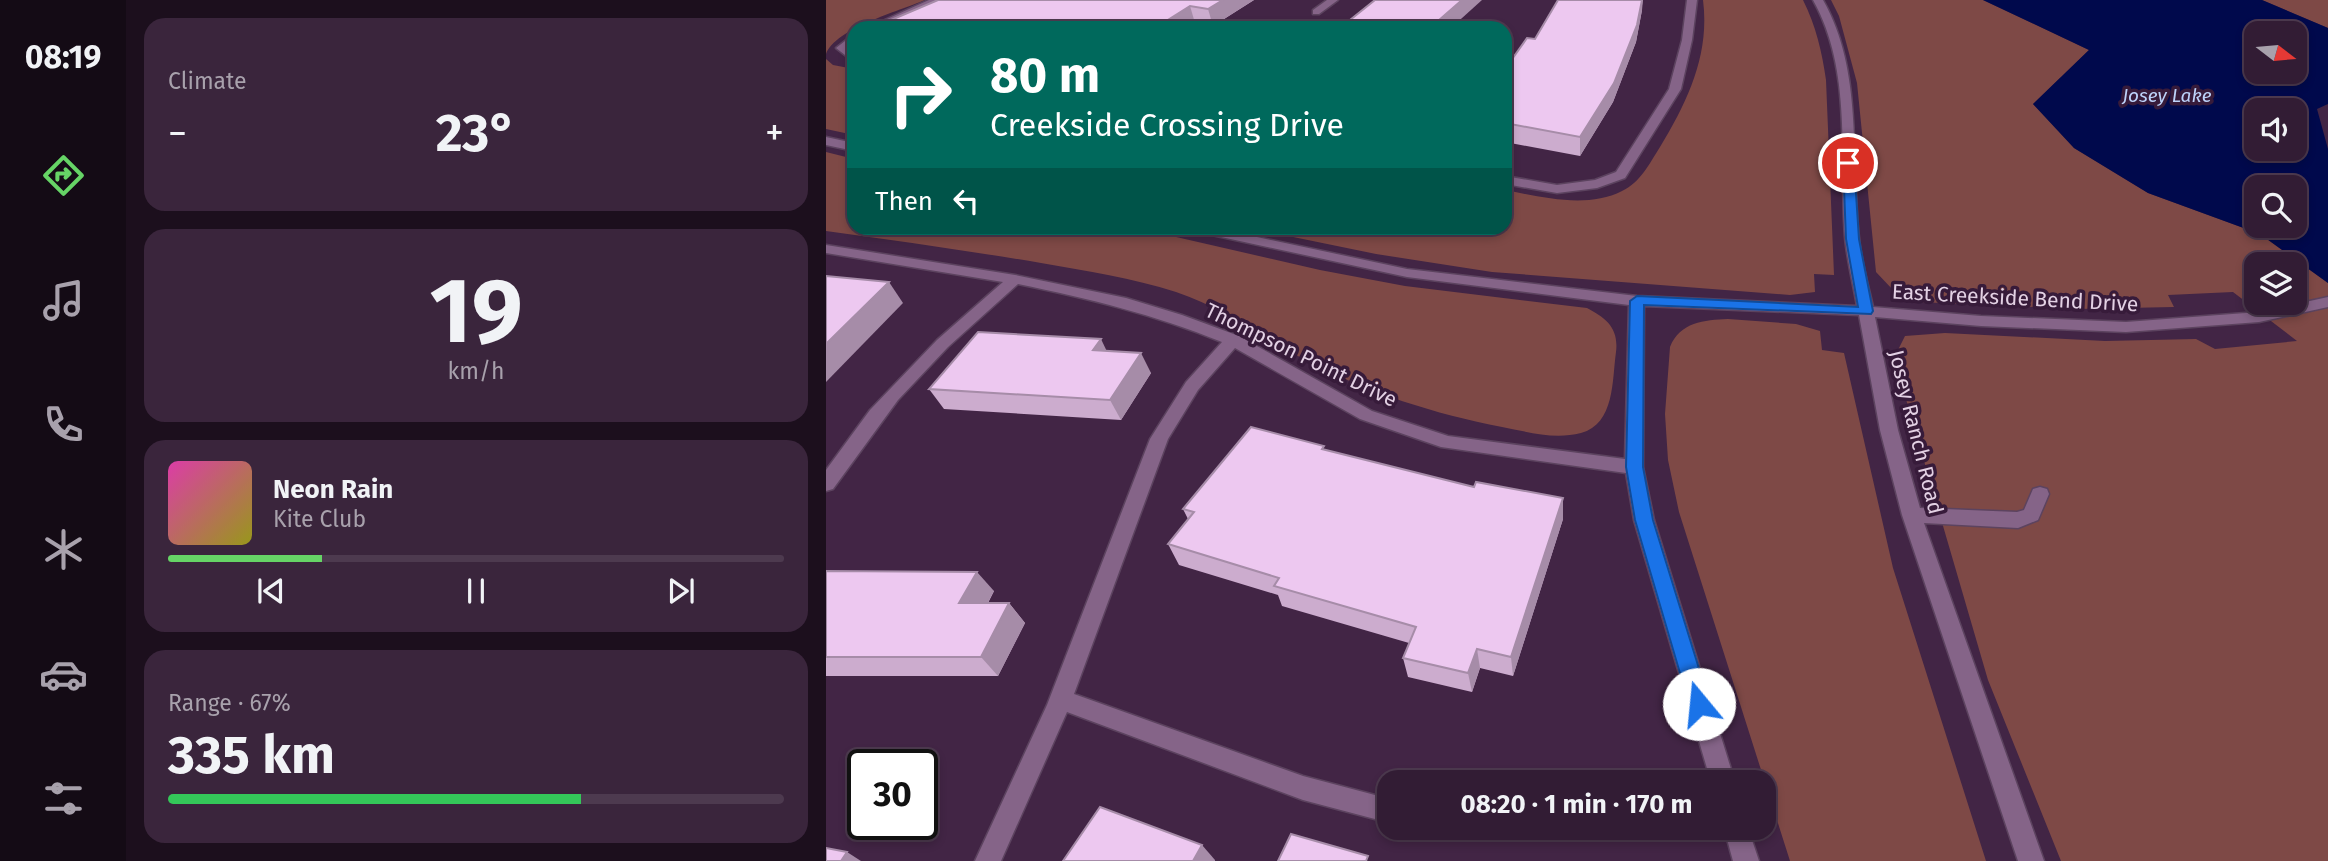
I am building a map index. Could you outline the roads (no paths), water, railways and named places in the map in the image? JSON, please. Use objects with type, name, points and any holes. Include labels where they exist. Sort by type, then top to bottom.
[{"type":"street","points":[[888,21],[937,0]]},
{"type":"street","points":[[1316,12],[1334,0]]},
{"type":"street","points":[[1512,181],[1556,188],[1597,184],[1621,175],[1675,89],[1687,40],[1692,0]]},
{"type":"street","name":"Josey Ranch Road","points":[[1818,0],[1827,16],[1838,52],[1846,98],[1852,239],[1888,430],[1912,515],[2031,861]]},
{"type":"street","points":[[826,141],[847,146]]},
{"type":"street","name":"East Creekside Bend Drive","points":[[1231,235],[1407,273],[1637,301],[1866,311],[1981,321],[2126,327],[2259,317],[2328,302]]},
{"type":"street","name":"Thompson Point Drive","points":[[826,249],[1015,279],[1122,302],[1177,318],[1233,340],[1366,415],[1447,442],[1634,467]]},
{"type":"street","points":[[826,484],[874,416],[917,368],[964,322],[1015,279]]},
{"type":"street","points":[[1637,301],[1634,467],[1644,520],[1719,770]]},
{"type":"street","points":[[988,861],[1023,791],[1063,700],[1159,439],[1180,400],[1233,340]]},
{"type":"street","points":[[1912,515],[2018,520],[2031,515],[2040,494]]},
{"type":"street","points":[[1063,700],[1303,788],[1377,808]]},
{"type":"street","points":[[1740,840],[1746,861]]},
{"type":"water","name":"Josey Lake","points":[[1983,0],[2262,0],[2328,28],[2328,104],[2317,109],[2328,149],[2328,283],[2307,268],[2307,252],[2285,252],[2266,238],[2307,238],[2307,175],[2244,175],[2244,228],[2148,193],[2074,148],[2033,104],[2089,50]]}]
